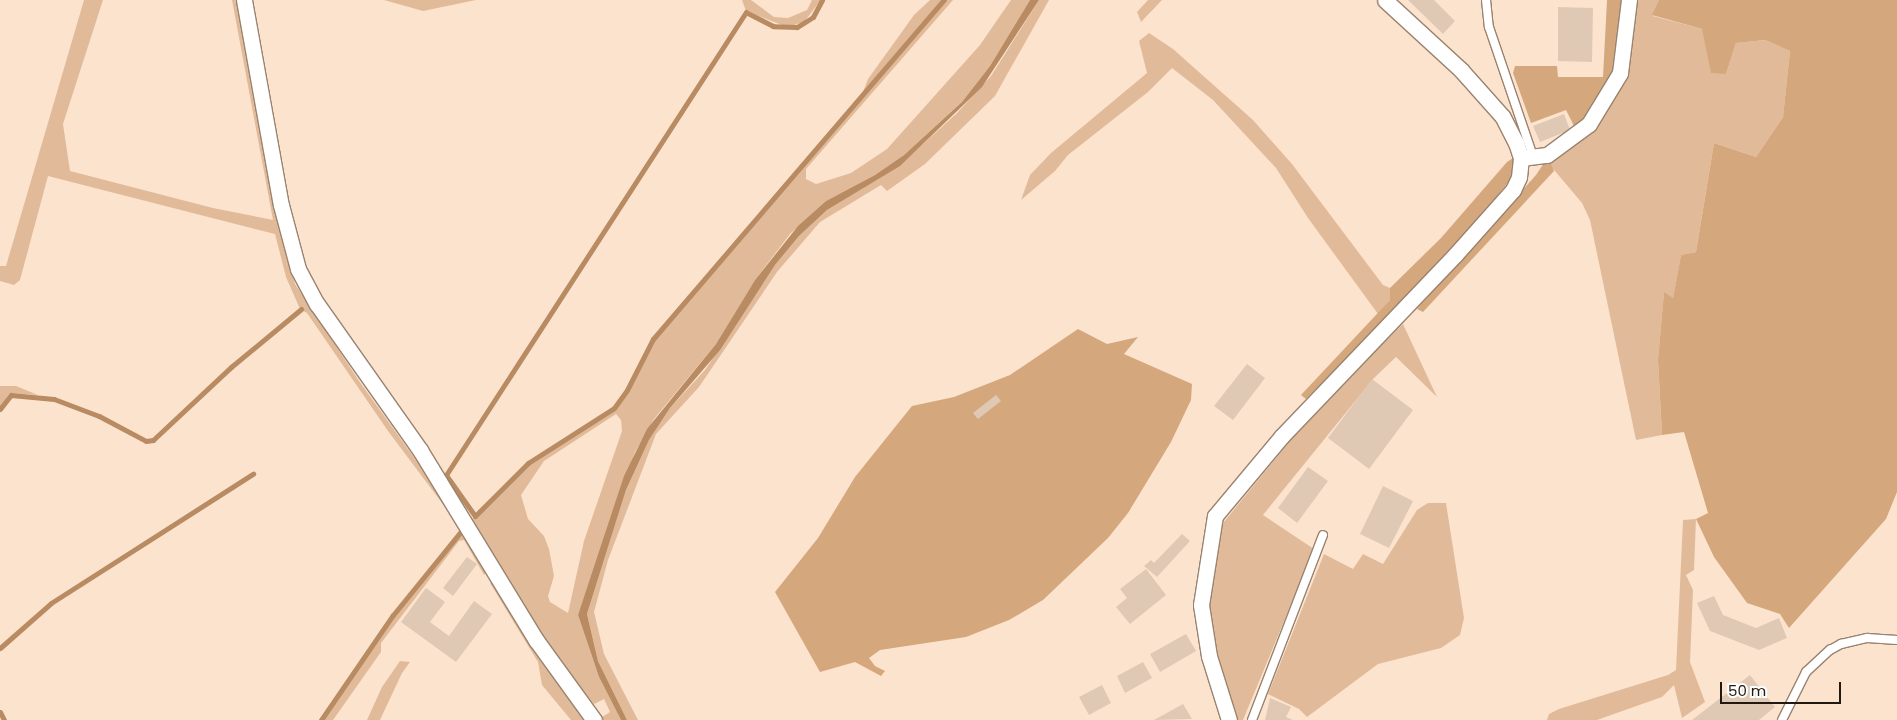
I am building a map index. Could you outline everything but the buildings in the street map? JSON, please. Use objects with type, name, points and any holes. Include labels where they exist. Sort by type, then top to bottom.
[{"type":"street","points":[[244,0],[281,205],[298,269],[317,304],[420,450],[536,640],[594,720]]},
{"type":"street","points":[[1385,0],[1487,98],[1510,128],[1527,157]]},
{"type":"street","points":[[1527,157],[1547,155],[1589,124],[1616,82],[1629,0]]},
{"type":"street","points":[[1228,720],[1209,656],[1201,605],[1215,516],[1282,436],[1361,352],[1398,317],[1513,190],[1527,157]]},
{"type":"lane","points":[[1486,0],[1489,27],[1527,157]]},
{"type":"lane","points":[[1252,720],[1323,535]]},
{"type":"lane","points":[[1782,720],[1806,672],[1830,650],[1841,644],[1867,638],[1897,640]]},
{"type":"shaded area","points":[[84,0],[103,0],[63,124],[70,171],[213,208],[273,220],[232,0],[237,0],[280,228],[295,284],[359,381],[464,527],[486,572],[484,575],[464,540],[459,541],[381,643],[381,652],[333,720],[322,720],[394,616],[463,531],[388,431],[307,313],[300,309],[286,277],[275,234],[48,176],[20,280],[14,285],[0,281],[0,266],[6,266]]},
{"type":"shaded area","points":[[384,0],[476,0],[423,11]]},
{"type":"shaded area","points":[[742,0],[751,0],[774,17],[788,18],[807,10],[812,0],[821,0],[804,22],[787,27],[746,11]]},
{"type":"shaded area","points":[[930,0],[942,0],[863,92],[868,79],[914,15]]},
{"type":"shaded area","points":[[945,0],[953,0],[806,169],[806,179],[816,184],[851,173],[887,149],[980,45],[1011,0],[1030,0],[990,66],[962,102],[904,155],[875,175],[826,201],[790,234],[755,280],[716,344],[654,419],[635,452],[578,615],[599,677],[621,720],[603,720],[602,717],[610,712],[604,699],[594,704],[558,661],[471,520],[529,464],[615,409],[654,340]],"holes":[[[616,414],[621,420],[622,431],[584,541],[568,613],[550,602],[548,596],[554,576],[549,549],[544,536],[528,519],[521,495],[544,461]]]},
{"type":"shaded area","points":[[1030,0],[1039,0],[982,87],[900,166],[827,210],[799,236],[775,265],[720,350],[670,408],[649,440],[626,490],[587,614],[598,661],[627,720],[621,720],[599,677],[578,615],[624,476],[647,429],[716,344],[755,280],[798,226],[826,201],[875,175],[904,155],[962,102],[990,66]]},
{"type":"shaded area","points":[[1039,0],[1049,0],[995,96],[925,164],[887,191],[881,185],[820,222],[777,272],[699,387],[656,434],[608,560],[594,612],[604,654],[638,720],[627,720],[598,661],[587,614],[626,490],[649,440],[670,408],[705,370],[775,265],[799,236],[827,210],[899,166],[956,114],[991,76]]},
{"type":"shaded area","points":[[1148,0],[1162,0],[1141,22],[1137,12]]},
{"type":"shaded area","points":[[1607,0],[1628,0],[1619,73],[1576,130],[1566,110],[1531,123],[1513,73],[1515,66],[1557,66],[1558,77],[1603,77]]},
{"type":"shaded area","points":[[1632,0],[1659,0],[1653,16],[1702,29],[1726,74],[1736,43],[1765,40],[1790,51],[1783,117],[1756,157],[1714,143],[1696,252],[1681,255],[1673,299],[1664,293],[1658,360],[1662,435],[1636,440],[1590,220],[1582,203],[1549,164],[1548,157],[1591,126]]},
{"type":"shaded area","points":[[1659,0],[1897,0],[1897,492],[1886,519],[1789,628],[1780,614],[1747,603],[1714,557],[1696,519],[1708,513],[1684,432],[1662,435],[1658,360],[1664,292],[1673,298],[1681,255],[1696,252],[1714,143],[1756,157],[1783,117],[1790,51],[1765,40],[1736,43],[1726,74],[1711,73],[1702,29],[1652,15]]},
{"type":"shaded area","points":[[1149,33],[1173,49],[1253,120],[1292,164],[1383,285],[1390,288],[1390,300],[1378,314],[1308,218],[1276,168],[1213,100],[1172,68],[1148,92],[1068,155],[1055,171],[1021,200],[1030,175],[1051,153],[1147,73],[1139,41]]},
{"type":"shaded area","points":[[1516,156],[1514,175],[1455,248],[1306,399],[1301,395],[1390,300],[1390,288],[1441,238],[1507,162]]},
{"type":"shaded area","points":[[1548,157],[1554,171],[1423,312],[1417,309],[1536,175]]},
{"type":"shaded area","points":[[1403,324],[1437,397],[1396,357],[1374,378],[1263,515],[1314,549],[1243,720],[1234,720],[1206,614],[1219,528],[1320,404]]},
{"type":"shaded area","points":[[1078,329],[1107,344],[1138,337],[1124,354],[1192,384],[1191,400],[1171,442],[1128,513],[1108,538],[1043,600],[1009,620],[966,637],[880,650],[869,658],[875,666],[885,671],[881,676],[855,662],[820,672],[775,592],[818,538],[855,477],[912,406],[954,397],[1010,375]]},
{"type":"shaded area","points":[[0,386],[16,386],[38,395],[10,393],[0,407]]},
{"type":"shaded area","points":[[1428,503],[1446,503],[1464,618],[1460,635],[1441,648],[1378,664],[1307,717],[1299,709],[1268,694],[1324,554],[1353,569],[1363,554],[1383,564],[1417,510]]},
{"type":"shaded area","points":[[1696,519],[1694,570],[1686,575],[1693,590],[1690,662],[1705,702],[1682,718],[1674,685],[1662,697],[1597,720],[1547,720],[1549,714],[1559,709],[1668,675],[1676,670],[1683,520]]},
{"type":"shaded area","points":[[490,583],[496,583],[588,720],[571,720],[542,685],[538,662]]},
{"type":"shaded area","points":[[400,661],[410,662],[402,673],[380,720],[367,720],[382,687]]},
{"type":"waterway","points":[[822,0],[813,17],[797,27],[773,26],[746,12],[446,475],[475,516],[528,463],[614,408],[627,390],[653,339],[944,0]]},
{"type":"waterway","points":[[0,409],[11,395],[54,399],[99,416],[146,441],[153,440],[231,367],[301,309]]},
{"type":"waterway","points":[[0,648],[51,603],[253,474]]},
{"type":"waterway","points":[[321,720],[393,615],[462,530]]},
{"type":"waterway","points":[[0,712],[4,720]]}]
